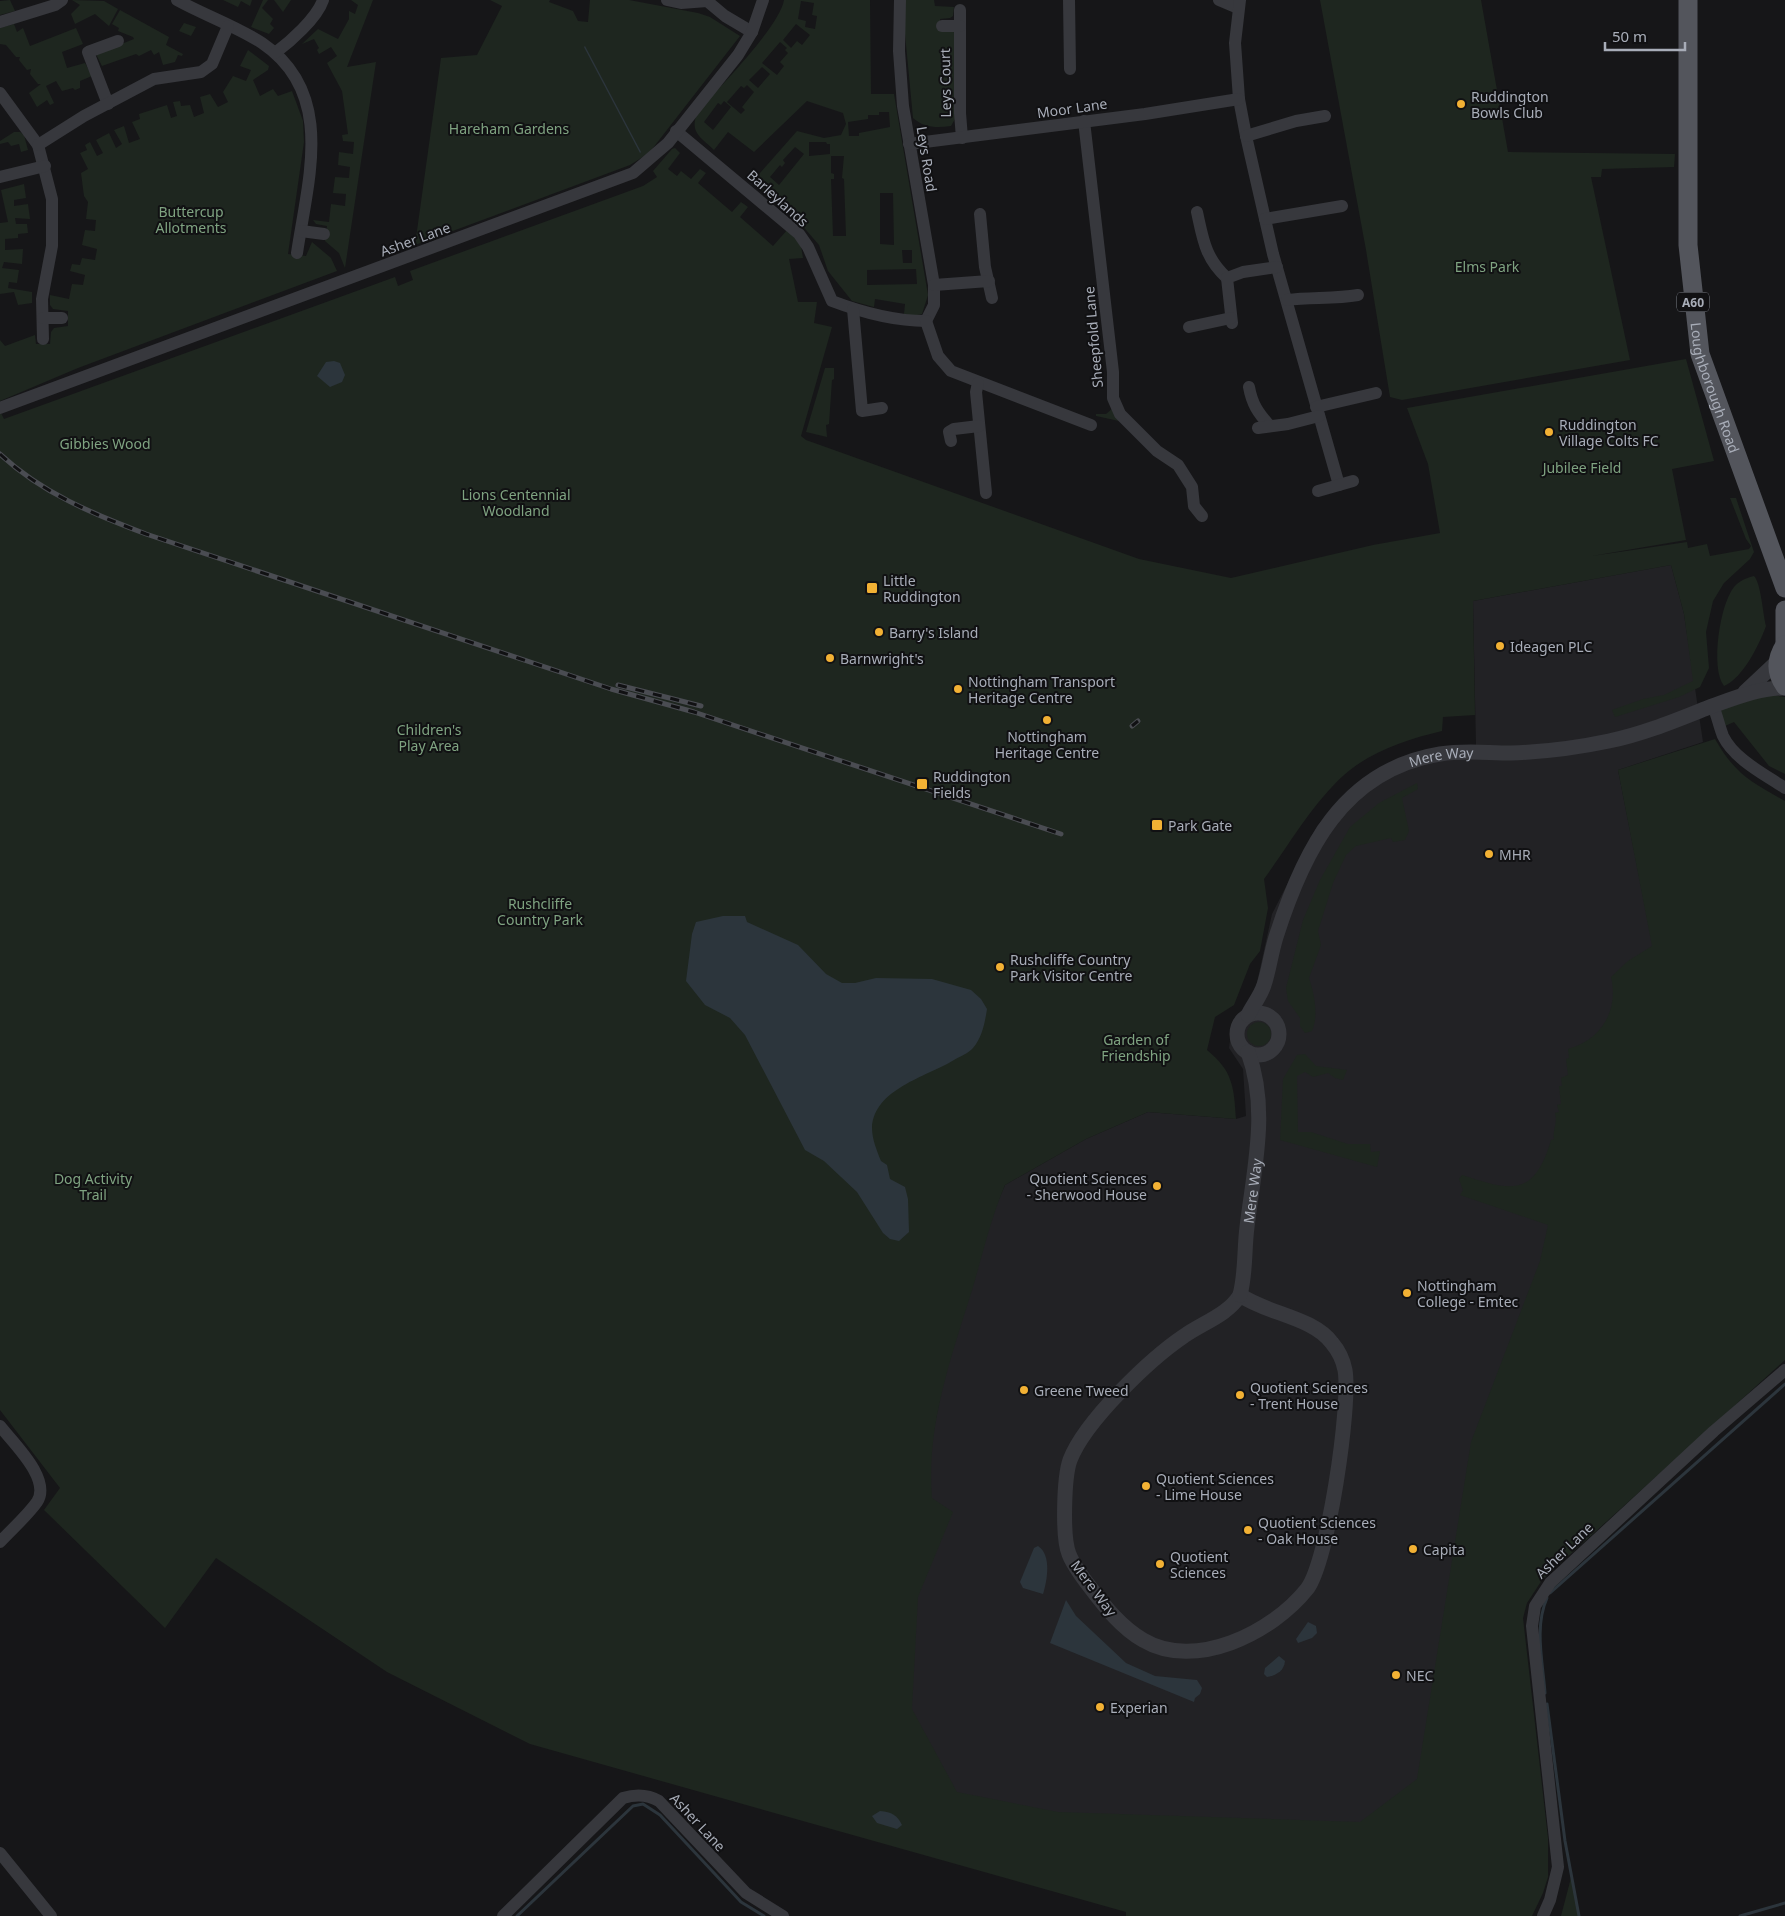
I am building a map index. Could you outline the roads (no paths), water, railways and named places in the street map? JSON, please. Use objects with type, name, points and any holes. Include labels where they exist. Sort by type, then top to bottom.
[{"type":"main road","name":"Loughborough Road","points":[[1688,0],[1688,245],[1700,354],[1785,588]]},
{"type":"main road","points":[[1785,610],[1783,649],[1778,671],[1785,687]]},
{"type":"street","points":[[0,22],[55,5],[62,0]]},
{"type":"street","points":[[177,0],[261,42],[275,53],[296,76],[306,97],[310,112],[312,145],[310,174],[297,253]]},
{"type":"street","points":[[275,53],[310,22],[320,9],[323,0]]},
{"type":"street","points":[[667,0],[682,3],[707,2],[725,16],[752,32]]},
{"type":"street","name":"Asher Lane","points":[[0,408],[613,183],[633,174],[668,143],[738,55],[752,32],[763,0]]},
{"type":"street","name":"Leys Road","points":[[900,0],[899,51],[903,106],[934,285],[934,305],[926,321]]},
{"type":"street","points":[[1068,0],[1070,69]]},
{"type":"street","points":[[1219,0],[1239,4],[1235,43],[1239,99],[1246,136],[1277,267],[1288,300],[1317,412],[1339,485]]},
{"type":"street","name":"Leys Court","points":[[960,10],[962,138]]},
{"type":"street","points":[[43,141],[154,79],[201,72],[208,69],[212,64],[228,26]]},
{"type":"street","points":[[942,26],[960,26]]},
{"type":"street","points":[[108,104],[88,52],[118,41]]},
{"type":"street","points":[[0,93],[43,141],[45,166],[52,199],[53,223],[52,246],[43,289],[43,339]]},
{"type":"street","name":"Moor Lane","points":[[909,144],[1084,122],[1239,99]]},
{"type":"street","points":[[1246,136],[1296,121],[1325,116]]},
{"type":"street","name":"Sheepfold Lane","points":[[1084,122],[1113,372],[1113,398],[1126,422],[1157,451],[1178,464],[1192,487],[1194,506],[1202,516]]},
{"type":"street","name":"Barleylands","points":[[676,131],[799,234],[808,247],[832,301],[853,309],[912,321],[926,321]]},
{"type":"street","points":[[0,177],[45,166]]},
{"type":"street","points":[[1265,219],[1342,206]]},
{"type":"street","points":[[1197,212],[1207,252],[1213,266],[1227,278],[1231,316]]},
{"type":"street","points":[[980,214],[992,298]]},
{"type":"street","points":[[1201,230],[1214,225]]},
{"type":"street","points":[[301,231],[324,234]]},
{"type":"street","points":[[1227,278],[1243,272],[1277,267]]},
{"type":"street","points":[[934,285],[989,281]]},
{"type":"street","points":[[1288,300],[1313,297],[1333,299],[1358,295]]},
{"type":"street","points":[[1189,327],[1231,316],[1244,306]]},
{"type":"street","points":[[853,309],[862,411],[882,408]]},
{"type":"street","points":[[43,318],[62,318]]},
{"type":"street","points":[[926,321],[938,356],[951,371],[1091,425]]},
{"type":"street","points":[[978,383],[976,392],[986,493]]},
{"type":"street","points":[[1249,386],[1252,402],[1264,427],[1376,393]]},
{"type":"street","points":[[951,441],[949,432],[954,429],[979,426]]},
{"type":"street","points":[[1318,491],[1353,481]]},
{"type":"street","name":"Mere Way","points":[[1744,693],[1783,649]]},
{"type":"street","name":"Mere Way","points":[[1248,1015],[1264,987],[1275,939],[1315,842],[1347,801],[1378,776],[1418,759],[1439,754],[1478,751],[1549,751],[1612,741],[1713,706],[1744,693],[1785,687]]},
{"type":"street","points":[[1713,706],[1723,735],[1730,747],[1753,767],[1785,788]]},
{"type":"street","name":"Mere Way","points":[[1264,987],[1270,1016]]},
{"type":"street","points":[[1255,1013],[1270,1016],[1278,1030],[1276,1044],[1270,1052],[1258,1054],[1248,1052],[1241,1046],[1237,1034],[1242,1020],[1248,1015],[1255,1013]]},
{"type":"street","name":"Mere Way","points":[[1240,1295],[1256,1306],[1310,1325],[1332,1342],[1341,1357],[1346,1387],[1332,1508],[1314,1576],[1308,1588],[1294,1602],[1265,1625],[1233,1643],[1214,1649],[1187,1652],[1170,1650],[1142,1640],[1123,1625],[1094,1592],[1068,1553],[1065,1535],[1066,1470],[1078,1443],[1132,1380],[1168,1347],[1230,1307],[1240,1295],[1244,1277],[1247,1229],[1258,1148],[1258,1087],[1248,1052]]},
{"type":"street","name":"Mere Way","points":[[1258,1087],[1270,1052]]},
{"type":"street","name":"Asher Lane","points":[[1543,1916],[1550,1900],[1558,1867],[1532,1626],[1535,1606],[1550,1583],[1714,1431],[1785,1370]]},
{"type":"street","points":[[0,1426],[36,1472],[41,1485],[36,1502],[0,1542]]},
{"type":"street","name":"Asher Lane","points":[[503,1916],[623,1798],[633,1795],[650,1796],[659,1801],[735,1884],[762,1905],[783,1916]]},
{"type":"street","points":[[0,1853],[51,1916]]},
{"type":"waterway","points":[[1550,1593],[1785,1384]]},
{"type":"waterway","points":[[1545,1693],[1540,1633],[1543,1609],[1547,1598]]},
{"type":"waterway","points":[[1547,1704],[1565,1841],[1579,1916]]},
{"type":"waterway","points":[[517,1916],[633,1806],[643,1804],[660,1815],[741,1902],[764,1916]]},
{"type":"waterway","points":[[1740,1916],[1785,1903]]},
{"type":"railway","points":[[0,454],[33,480],[69,501],[107,519],[146,534],[611,689],[694,712],[1061,834]]},
{"type":"railway","points":[[618,685],[701,706]]},
{"type":"railway","points":[[1132,726],[1138,721]]},
{"type":"place","name":"Ruddington Bowls Club","points":[[1461,104]]},
{"type":"place","name":"Ruddington Village Colts FC","points":[[1549,432]]},
{"type":"place","name":"Little Ruddington","points":[[872,588]]},
{"type":"place","name":"Barry's Island","points":[[879,632]]},
{"type":"place","name":"Ideagen PLC","points":[[1500,646]]},
{"type":"place","name":"Barnwright's","points":[[830,658]]},
{"type":"place","name":"Nottingham Transport Heritage Centre","points":[[958,689]]},
{"type":"place","name":"Nottingham Heritage Centre","points":[[1047,720]]},
{"type":"place","name":"Ruddington Fields","points":[[922,784]]},
{"type":"place","name":"Park Gate","points":[[1157,825]]},
{"type":"place","name":"MHR","points":[[1489,854]]},
{"type":"place","name":"Rushcliffe Country Park Visitor Centre","points":[[1000,967]]},
{"type":"place","name":"Quotient Sciences - Sherwood House","points":[[1157,1186]]},
{"type":"place","name":"Nottingham College - Emtec","points":[[1407,1293]]},
{"type":"place","name":"Greene Tweed","points":[[1024,1390]]},
{"type":"place","name":"Quotient Sciences - Trent House","points":[[1240,1395]]},
{"type":"place","name":"Quotient Sciences - Lime House","points":[[1146,1486]]},
{"type":"place","name":"Quotient Sciences - Oak House","points":[[1248,1530]]},
{"type":"place","name":"Capita","points":[[1413,1549]]},
{"type":"place","name":"Quotient Sciences","points":[[1160,1564]]},
{"type":"place","name":"NEC","points":[[1396,1675]]},
{"type":"place","name":"Experian","points":[[1100,1707]]},
{"type":"park label","name":"Hareham Gardens","points":[[509,128]]},
{"type":"park label","name":"Buttercup Allotments","points":[[191,220]]},
{"type":"park label","name":"Elms Park","points":[[1487,266]]},
{"type":"park label","name":"Gibbies Wood","points":[[105,443]]},
{"type":"park label","name":"Jubilee Field","points":[[1582,467]]},
{"type":"park label","name":"Lions Centennial Woodland","points":[[516,502]]},
{"type":"park label","name":"Children's Play Area","points":[[429,738]]},
{"type":"park label","name":"Rushcliffe Country Park","points":[[540,912]]},
{"type":"park label","name":"Garden of Friendship","points":[[1136,1048]]},
{"type":"park label","name":"Dog Activity Trail","points":[[93,1186]]}]
